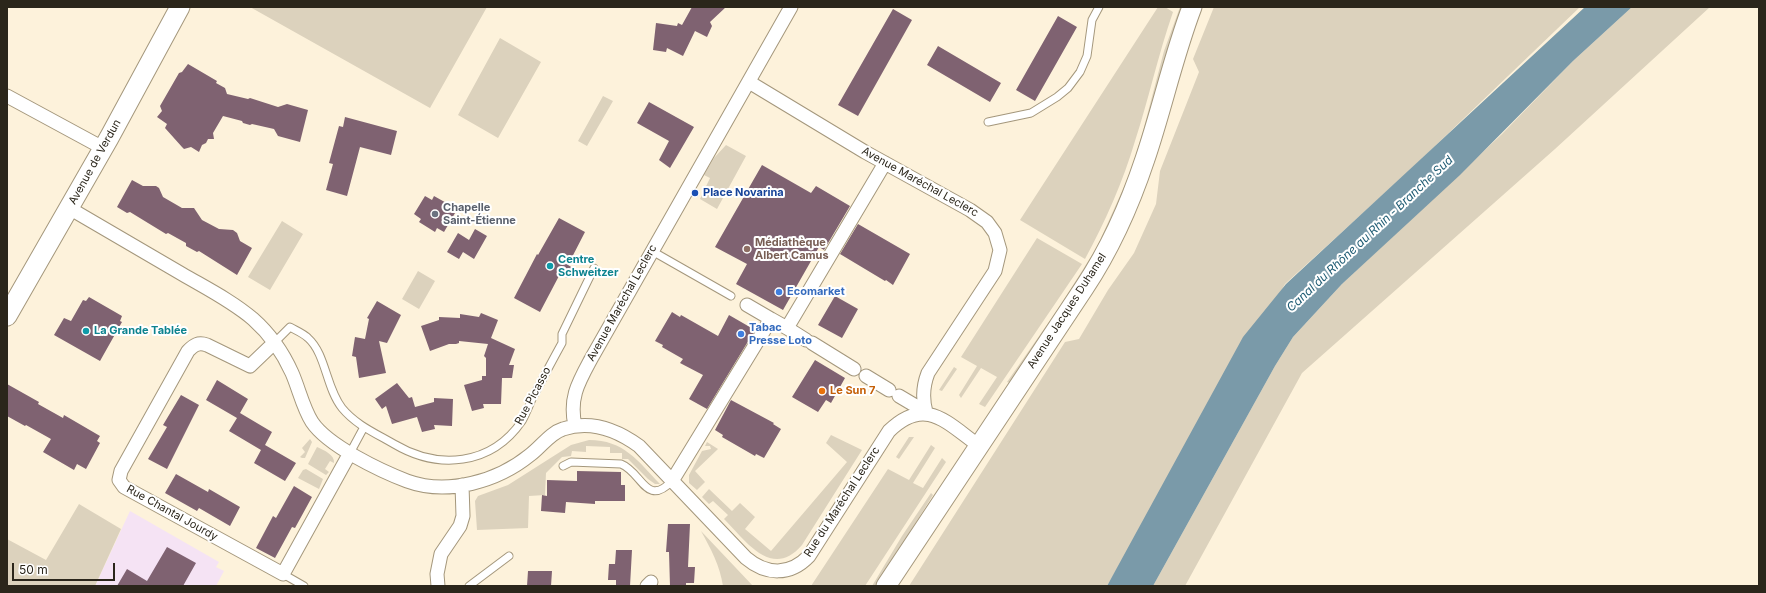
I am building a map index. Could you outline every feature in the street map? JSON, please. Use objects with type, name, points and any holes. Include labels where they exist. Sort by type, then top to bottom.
[{"type":"main road","name":"Avenue de Verdun","points":[[7,316],[103,148],[180,7]]},
{"type":"main road","name":"Avenue Jacques Duhamel","points":[[886,586],[1094,272],[1114,234],[1146,158],[1178,44],[1192,7]]},
{"type":"street","name":"Avenue Maréchal Leclerc","points":[[575,426],[573,408],[576,387],[791,7]]},
{"type":"street","name":"Avenue Maréchal Leclerc","points":[[749,82],[885,163],[981,217],[995,233],[999,245],[999,259],[995,271],[928,373],[923,388],[923,402],[926,412]]},
{"type":"street","points":[[7,96],[103,148]]},
{"type":"street","points":[[787,328],[885,163]]},
{"type":"street","name":"Rue du Maréchal Leclerc","points":[[69,208],[240,309],[254,320],[274,343],[291,372],[312,422],[325,437],[390,474],[409,482],[440,487],[462,485],[490,478],[510,468],[530,456],[555,432],[562,429],[575,426],[602,427],[626,437],[651,458],[754,565],[776,572],[788,570],[799,565],[808,556],[889,431],[904,418],[926,412]]},
{"type":"street","points":[[747,305],[854,369]]},
{"type":"street","points":[[672,481],[771,319]]},
{"type":"street","name":"Rue Chantal Jourdy","points":[[274,343],[250,366],[202,343],[194,344],[188,351],[120,471],[119,480],[124,487],[133,493],[283,574]]},
{"type":"street","points":[[866,376],[944,421],[978,445]]},
{"type":"street","points":[[283,574],[350,452]]},
{"type":"street","points":[[438,586],[437,574],[441,554],[460,526],[463,516],[462,485]]},
{"type":"lane","points":[[988,122],[1031,113],[1057,97],[1068,88],[1080,72],[1087,56],[1092,20],[1099,7]]},
{"type":"lane","points":[[652,251],[731,296]]},
{"type":"lane","name":"Rue Picasso","points":[[274,343],[290,326],[308,338],[317,350],[337,400],[347,412],[364,427],[403,450],[431,460],[445,461],[466,459],[479,455],[505,439],[523,419],[562,342],[562,334],[594,268]]},
{"type":"lane","points":[[350,452],[364,427]]},
{"type":"lane","points":[[563,466],[571,462],[621,464],[627,466],[647,488],[656,491],[663,490],[672,481]]},
{"type":"lane","points":[[469,586],[509,556]]},
{"type":"lane","points":[[283,574],[304,586]]},
{"type":"shaded area","points":[[250,7],[487,7],[430,108]]},
{"type":"shaded area","points":[[1158,7],[1165,7],[1173,12],[1125,172],[1100,231],[1085,259],[1020,220]]},
{"type":"shaded area","points":[[1180,7],[1183,7],[1133,173],[1093,260],[1010,383],[1007,382],[1058,309],[1097,247],[1131,171],[1164,51]]},
{"type":"shaded area","points":[[1214,7],[1580,7],[1410,170],[1285,284],[1107,586],[909,586],[1065,342],[1079,339],[1108,290],[1134,253],[1156,204],[1160,171],[1199,72],[1193,59]]},
{"type":"shaded area","points":[[1632,7],[1710,7],[1555,149],[1302,373],[1185,586],[1153,586],[1275,366],[1293,337],[1342,284],[1502,134],[1573,61]]},
{"type":"shaded area","points":[[500,38],[541,62],[498,138],[458,115]]},
{"type":"shaded area","points":[[603,96],[613,101],[587,146],[578,141]]},
{"type":"shaded area","points":[[726,145],[746,156],[717,209],[700,199],[710,178],[704,175],[714,158]]},
{"type":"shaded area","points":[[282,221],[303,234],[270,290],[248,277]]},
{"type":"shaded area","points":[[1037,238],[1082,264],[985,407],[979,404],[997,377],[981,368],[961,398],[959,395],[977,366],[961,357]]},
{"type":"shaded area","points":[[418,271],[435,281],[419,309],[402,299]]},
{"type":"shaded area","points":[[954,367],[957,369],[942,391],[939,390]]},
{"type":"shaded area","points":[[831,435],[862,450],[802,545],[791,555],[780,559],[770,558],[760,553],[750,546],[724,519],[728,515],[713,501],[709,504],[702,497],[709,489],[732,511],[740,503],[755,517],[745,529],[771,551],[847,462],[826,443]]},
{"type":"shaded area","points":[[909,437],[914,437],[899,459],[896,457]]},
{"type":"shaded area","points":[[310,439],[312,442],[305,458],[302,458],[300,457],[305,452],[302,448]]},
{"type":"shaded area","points":[[589,440],[601,441],[621,448],[637,460],[660,484],[655,484],[648,479],[628,459],[622,459],[622,453],[610,453],[610,447],[586,446],[586,452],[572,451],[571,456],[562,457],[546,473],[545,495],[529,496],[528,528],[477,530],[475,501],[478,496],[508,485],[571,445]]},
{"type":"shaded area","points":[[707,442],[718,449],[695,471],[705,482],[697,490],[689,483],[689,475],[702,451],[711,449],[710,446],[705,446]]},
{"type":"shaded area","points":[[931,445],[935,448],[913,483],[923,488],[942,458],[946,462],[865,586],[811,586],[888,469],[909,480]]},
{"type":"shaded area","points":[[317,447],[328,453],[334,460],[334,463],[330,461],[325,469],[329,472],[326,475],[308,464]]},
{"type":"shaded area","points":[[306,469],[323,479],[319,489],[298,478],[303,470]]},
{"type":"shaded area","points":[[931,493],[933,495],[876,586],[872,586],[902,536]]},
{"type":"shaded area","points":[[79,504],[121,529],[95,586],[7,586],[7,539],[46,560]]},
{"type":"shaded area","points":[[130,511],[219,562],[216,567],[224,571],[216,586],[95,586]]},
{"type":"shaded area","points":[[701,531],[753,586],[723,586],[712,551]]},
{"type":"water","name":"Canal du Rhône au Rhin - Branche Sud","points":[[1585,7],[1632,7],[1573,61],[1460,175],[1342,284],[1293,337],[1275,366],[1153,586],[1107,586],[1243,337],[1286,284]]},
{"type":"building","points":[[692,7],[726,7],[710,22],[712,26],[707,37],[695,31],[683,56],[667,48],[666,52],[653,50],[656,23],[677,26],[678,23],[682,25]]},
{"type":"building","points":[[893,9],[912,20],[858,116],[838,105]]},
{"type":"building","points":[[1058,16],[1077,27],[1035,101],[1016,90]]},
{"type":"building","points":[[938,46],[1001,83],[990,102],[927,65]]},
{"type":"building","points":[[188,64],[217,81],[216,83],[225,88],[227,94],[248,99],[250,98],[278,107],[287,104],[308,110],[300,142],[278,136],[274,129],[252,124],[250,125],[243,123],[242,121],[223,116],[213,133],[214,139],[208,139],[206,143],[202,145],[199,152],[191,147],[184,149],[165,128],[167,124],[157,117],[162,111],[160,106],[179,73],[182,72]]},
{"type":"building","points":[[649,102],[694,127],[670,168],[659,160],[669,141],[637,123]]},
{"type":"building","points":[[345,117],[397,131],[391,155],[360,147],[347,196],[326,190],[333,164],[329,163],[339,126],[343,127]]},
{"type":"building","points":[[762,165],[811,193],[816,186],[850,206],[824,250],[819,247],[783,310],[736,284],[747,264],[715,247]]},
{"type":"building","points":[[132,180],[143,186],[156,186],[159,188],[163,197],[182,208],[194,208],[202,220],[219,229],[233,230],[237,233],[240,241],[252,248],[237,275],[199,251],[197,252],[186,246],[186,243],[168,233],[166,234],[130,212],[127,213],[117,207]]},
{"type":"building","name":"Chapelle Saint-Étienne","points":[[425,196],[432,200],[434,196],[450,205],[448,209],[455,213],[444,232],[437,228],[435,232],[419,222],[421,219],[414,214]]},
{"type":"building","name":"Centre Schweitzer","points":[[559,218],[585,232],[568,265],[573,268],[567,278],[560,274],[540,312],[514,298],[537,254],[538,255]]},
{"type":"building","points":[[858,224],[910,254],[893,285],[840,254]]},
{"type":"building","points":[[475,229],[487,236],[474,259],[463,252],[459,259],[447,252],[458,233],[469,240]]},
{"type":"building","points":[[835,296],[858,309],[842,338],[818,325]]},
{"type":"building","name":"La Grande Tablée","points":[[89,297],[122,316],[120,321],[122,322],[100,361],[54,335],[64,318],[71,321],[83,300],[86,301]]},
{"type":"building","points":[[377,301],[401,315],[387,343],[379,341],[386,373],[359,378],[356,357],[352,356],[355,337],[365,339],[369,319],[367,318]]},
{"type":"building","points":[[672,312],[680,317],[681,315],[718,336],[729,315],[755,330],[707,409],[689,399],[703,375],[680,363],[683,359],[662,347],[663,345],[655,341]]},
{"type":"building","points":[[481,313],[498,320],[491,338],[515,349],[509,365],[514,365],[512,378],[502,378],[501,404],[483,404],[484,408],[472,411],[464,385],[482,380],[482,376],[486,376],[486,358],[484,356],[488,344],[459,341],[459,343],[449,344],[430,351],[421,326],[439,320],[439,317],[460,318],[460,314],[479,317]]},
{"type":"building","points":[[815,360],[845,378],[831,403],[826,400],[818,412],[792,397]]},
{"type":"building","points":[[217,380],[248,399],[240,413],[272,432],[265,445],[296,463],[285,481],[254,463],[261,450],[229,431],[237,418],[206,400]]},
{"type":"building","points":[[397,383],[409,398],[412,397],[415,407],[434,402],[434,398],[453,399],[452,426],[434,425],[435,429],[422,432],[417,417],[392,424],[386,406],[382,409],[375,399]]},
{"type":"building","points":[[7,384],[39,402],[38,404],[63,418],[64,415],[100,436],[97,441],[100,443],[86,469],[77,464],[74,470],[43,452],[51,439],[7,416]]},
{"type":"building","points":[[181,395],[199,405],[167,469],[148,459],[167,427],[163,425]]},
{"type":"building","points":[[731,400],[774,423],[773,424],[781,429],[764,458],[756,454],[755,456],[722,437],[723,435],[715,430]]},
{"type":"building","points":[[577,471],[621,472],[621,485],[625,485],[625,501],[595,501],[595,504],[566,502],[565,513],[541,511],[542,495],[547,496],[547,480],[577,481]]},
{"type":"building","points":[[176,474],[208,492],[209,489],[240,507],[230,526],[199,508],[197,511],[165,493]]},
{"type":"building","points":[[294,486],[312,497],[295,528],[292,527],[275,558],[256,548],[273,516],[276,518]]},
{"type":"building","points":[[668,524],[690,524],[688,567],[695,567],[694,583],[686,583],[686,586],[670,586],[669,552],[666,552]]},
{"type":"building","points":[[167,547],[196,563],[183,586],[117,586],[127,569],[147,581]]},
{"type":"building","points":[[616,550],[632,550],[630,586],[616,586],[616,580],[608,580],[609,564],[615,564]]},
{"type":"building","points":[[528,571],[552,571],[551,586],[527,586]]},
{"type":"place","name":"Place Novarina","points":[[695,193]]},
{"type":"place","name":"Chapelle Saint-Étienne","points":[[435,214]]},
{"type":"place","name":"Médiathèque Albert Camus","points":[[747,249]]},
{"type":"place","name":"Centre Schweitzer","points":[[550,266]]},
{"type":"place","name":"Ecomarket","points":[[779,292]]},
{"type":"place","name":"La Grande Tablée","points":[[86,331]]},
{"type":"place","name":"Tabac Presse Loto","points":[[741,334]]},
{"type":"place","name":"Le Sun 7","points":[[822,391]]}]
